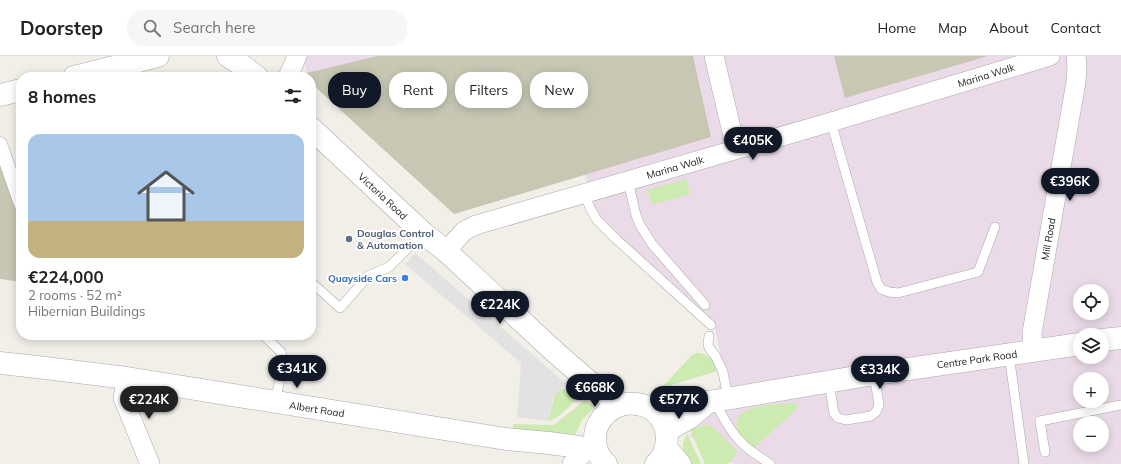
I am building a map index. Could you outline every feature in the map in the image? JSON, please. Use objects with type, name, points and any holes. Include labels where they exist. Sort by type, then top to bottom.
[{"type":"street","points":[[99,72],[158,56]]},
{"type":"street","points":[[228,56],[251,72]]},
{"type":"street","points":[[290,72],[298,56]]},
{"type":"street","points":[[714,56],[736,150]]},
{"type":"street","name":"Marina Walk","points":[[446,251],[464,231],[476,225],[736,150],[1050,56]]},
{"type":"street","name":"Mill Road","points":[[1033,350],[1032,333],[1076,82],[1076,56]]},
{"type":"street","points":[[0,95],[16,91]]},
{"type":"street","name":"Victoria Road","points":[[316,133],[423,233],[446,251],[556,353],[608,396],[615,407]]},
{"type":"street","points":[[0,144],[16,190]]},
{"type":"street","points":[[1109,339],[1121,338]]},
{"type":"street","name":"Centre Park Road","points":[[648,407],[684,402],[717,400],[874,374],[1073,345]]},
{"type":"street","name":"Albert Road","points":[[0,363],[127,378],[506,439],[579,447],[597,454]]},
{"type":"street","points":[[127,378],[123,398],[150,464]]},
{"type":"street","points":[[667,452],[689,418],[717,400]]},
{"type":"street","points":[[572,464],[597,454],[595,442],[598,425],[605,414],[615,407],[626,403],[648,407],[660,417],[663,422],[667,452]]},
{"type":"lane","points":[[831,122],[877,282],[881,289],[898,293],[978,272],[995,227]]},
{"type":"lane","points":[[628,181],[636,215],[645,233],[652,244],[705,305]]},
{"type":"lane","points":[[584,193],[597,220],[711,325]]},
{"type":"lane","points":[[316,286],[340,308],[368,276],[390,267],[423,233]]},
{"type":"lane","points":[[709,336],[709,348],[715,355],[723,372],[717,400],[733,434],[748,449],[770,464]]},
{"type":"lane","points":[[268,340],[281,352],[283,364],[275,402]]},
{"type":"lane","points":[[1009,354],[1024,464]]},
{"type":"lane","points":[[829,382],[834,413],[838,418],[846,420],[871,416],[876,412],[879,405],[874,374]]},
{"type":"lane","points":[[1045,452],[1040,422],[1121,405]]},
{"type":"shaded area","points":[[302,56],[1121,56],[1121,464],[733,464],[689,436],[725,376],[715,328],[598,217],[585,175],[454,214],[338,108],[381,108],[381,72],[328,72],[328,99],[316,88],[316,72],[307,72]]},
{"type":"shaded area","points":[[377,56],[693,56],[711,137],[454,214],[338,108],[381,108],[381,72],[328,72],[328,99],[316,88],[316,72],[311,72]]},
{"type":"shaded area","points":[[834,56],[988,56],[845,98]]},
{"type":"shaded area","points":[[0,164],[16,207],[16,281],[0,279]]},
{"type":"shaded area","points":[[415,253],[565,383],[553,398],[548,421],[517,417],[521,363],[405,264]]},
{"type":"green space","points":[[686,179],[690,194],[652,205],[647,190]]},
{"type":"green space","points":[[696,353],[704,354],[713,360],[717,371],[665,387],[663,386],[692,355]]},
{"type":"green space","points":[[557,387],[579,396],[561,414],[548,421]]},
{"type":"green space","points":[[585,400],[595,407],[582,420],[575,435],[513,432],[513,424],[554,425]]},
{"type":"green space","points":[[794,403],[799,407],[753,449],[746,443],[741,436],[736,420],[741,414],[747,410],[762,406]]},
{"type":"green space","points":[[706,425],[712,426],[738,452],[728,464],[705,464],[690,430]]},
{"type":"green space","points":[[687,433],[701,464],[690,464],[685,455],[683,442]]},
{"type":"place","name":"Douglas Control & Automation","points":[[349,239]]},
{"type":"place","name":"Quayside Cars","points":[[405,278]]}]
